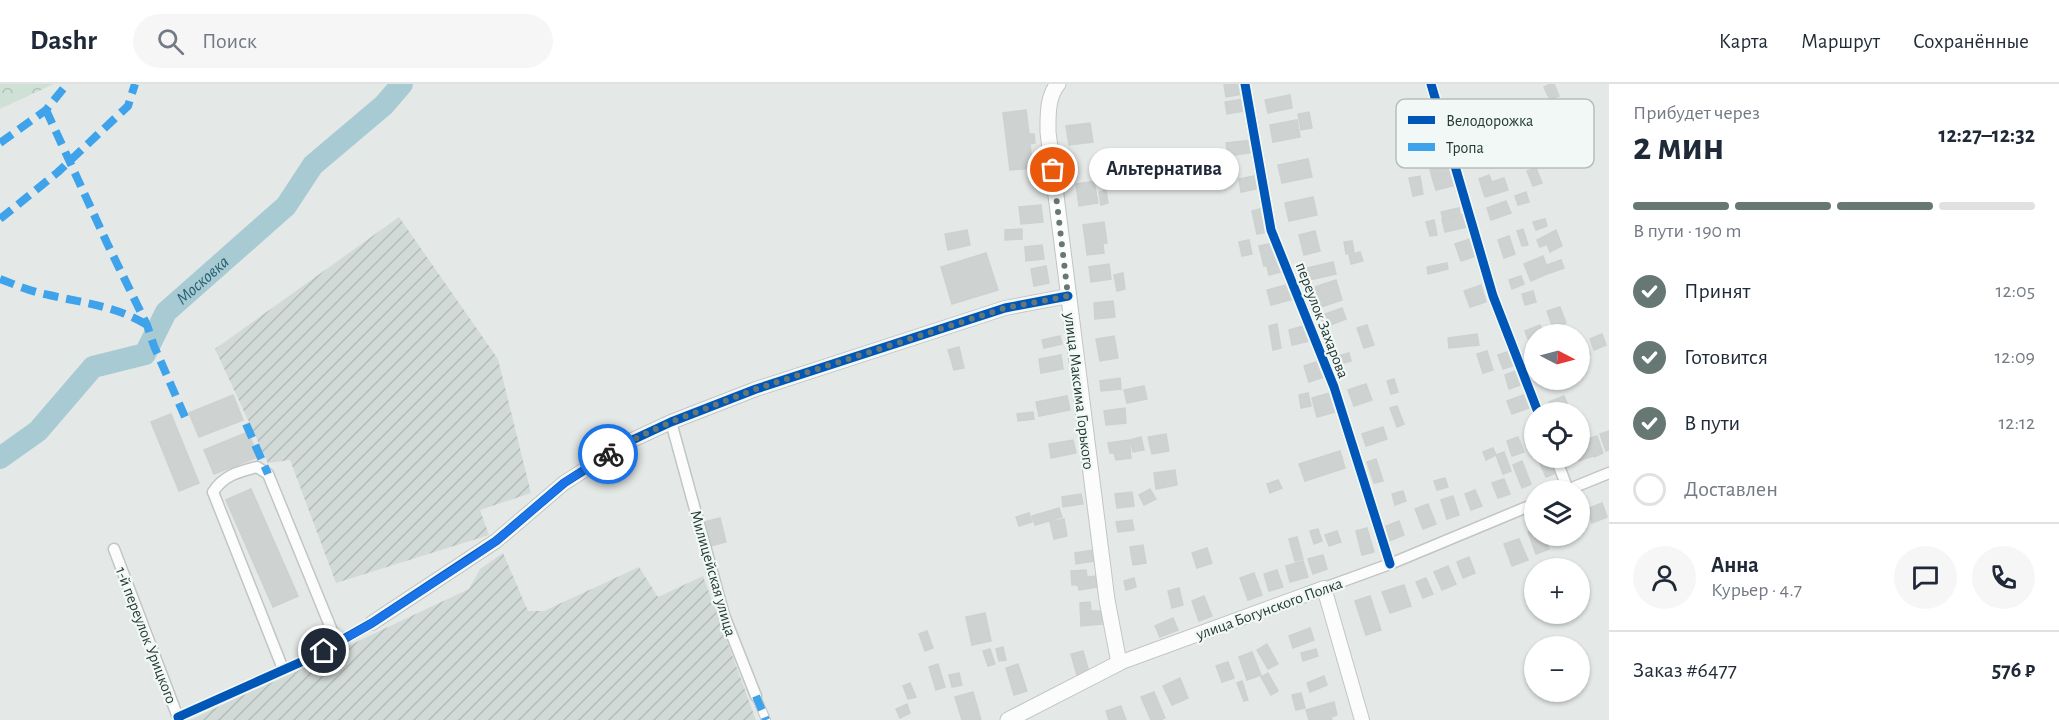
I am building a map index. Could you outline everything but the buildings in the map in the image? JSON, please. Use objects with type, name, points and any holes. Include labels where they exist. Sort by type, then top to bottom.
[{"type":"main road","name":"улица Максима Горького","points":[[1058,84],[1054,89],[1049,106],[1048,132],[1107,600],[1119,663]]},
{"type":"main road","name":"улица Богунского Полка","points":[[1008,720],[1119,663]]},
{"type":"street","name":"переулок Захарова","points":[[1245,84],[1271,230],[1334,387],[1390,564]]},
{"type":"street","points":[[1431,84],[1435,99]]},
{"type":"street","points":[[1456,168],[1493,296],[1534,402]]},
{"type":"street","points":[[178,718],[337,644],[372,623],[496,541],[578,473],[628,442],[671,422],[756,389],[993,312],[1068,296]]},
{"type":"street","name":"Милицейская улица","points":[[671,422],[724,615],[766,720]]},
{"type":"street","points":[[283,669],[213,492],[218,483],[230,474],[257,467],[268,474],[337,644]]},
{"type":"street","points":[[1590,481],[1609,473]]},
{"type":"street","name":"улица Богунского Полка","points":[[1119,663],[1390,564],[1524,508]]},
{"type":"street","name":"1-й переулок Урицкого","points":[[114,549],[178,718]]},
{"type":"street","points":[[1324,588],[1362,720]]},
{"type":"shaded area","points":[[399,217],[498,359],[531,493],[480,510],[489,535],[336,583],[290,460],[268,463],[215,349]]},
{"type":"shaded area","points":[[503,553],[528,611],[544,611],[639,567],[658,597],[703,576],[756,720],[190,720],[469,589],[480,569]]},
{"type":"green space","points":[[0,84],[54,84],[0,109]]},
{"type":"waterway","name":"Московка","points":[[0,458],[38,431],[93,367],[145,354],[166,312],[286,206],[313,165],[384,105],[402,84]]},
{"type":"marked path","points":[[0,143],[46,110],[67,84]]},
{"type":"marked path","points":[[0,219],[58,172],[128,106],[135,84]]},
{"type":"marked path","points":[[46,110],[147,325],[185,417]]},
{"type":"marked path","points":[[0,279],[36,292],[112,309],[147,325]]},
{"type":"marked path","points":[[246,424],[268,474]]},
{"type":"marked path","points":[[756,696],[766,720]]},
{"type":"cycle path","points":[[1245,84],[1271,230],[1334,387],[1390,564]]},
{"type":"cycle path","points":[[1431,84],[1435,99]]},
{"type":"cycle path","points":[[1456,168],[1493,296],[1534,402]]},
{"type":"cycle path","points":[[179,720],[178,717],[310,658],[372,623],[496,541],[564,483],[628,442],[671,422],[756,389],[1005,308],[1068,296]]},
{"type":"way so far","points":[[608,454],[671,422],[756,389],[1005,308],[1068,296],[1053,170]]},
{"type":"place","name":"Альтернатива","points":[[1053,170]]},
{"type":"route","points":[[324,651],[372,623],[473,557],[496,541],[564,483],[608,454]]}]
